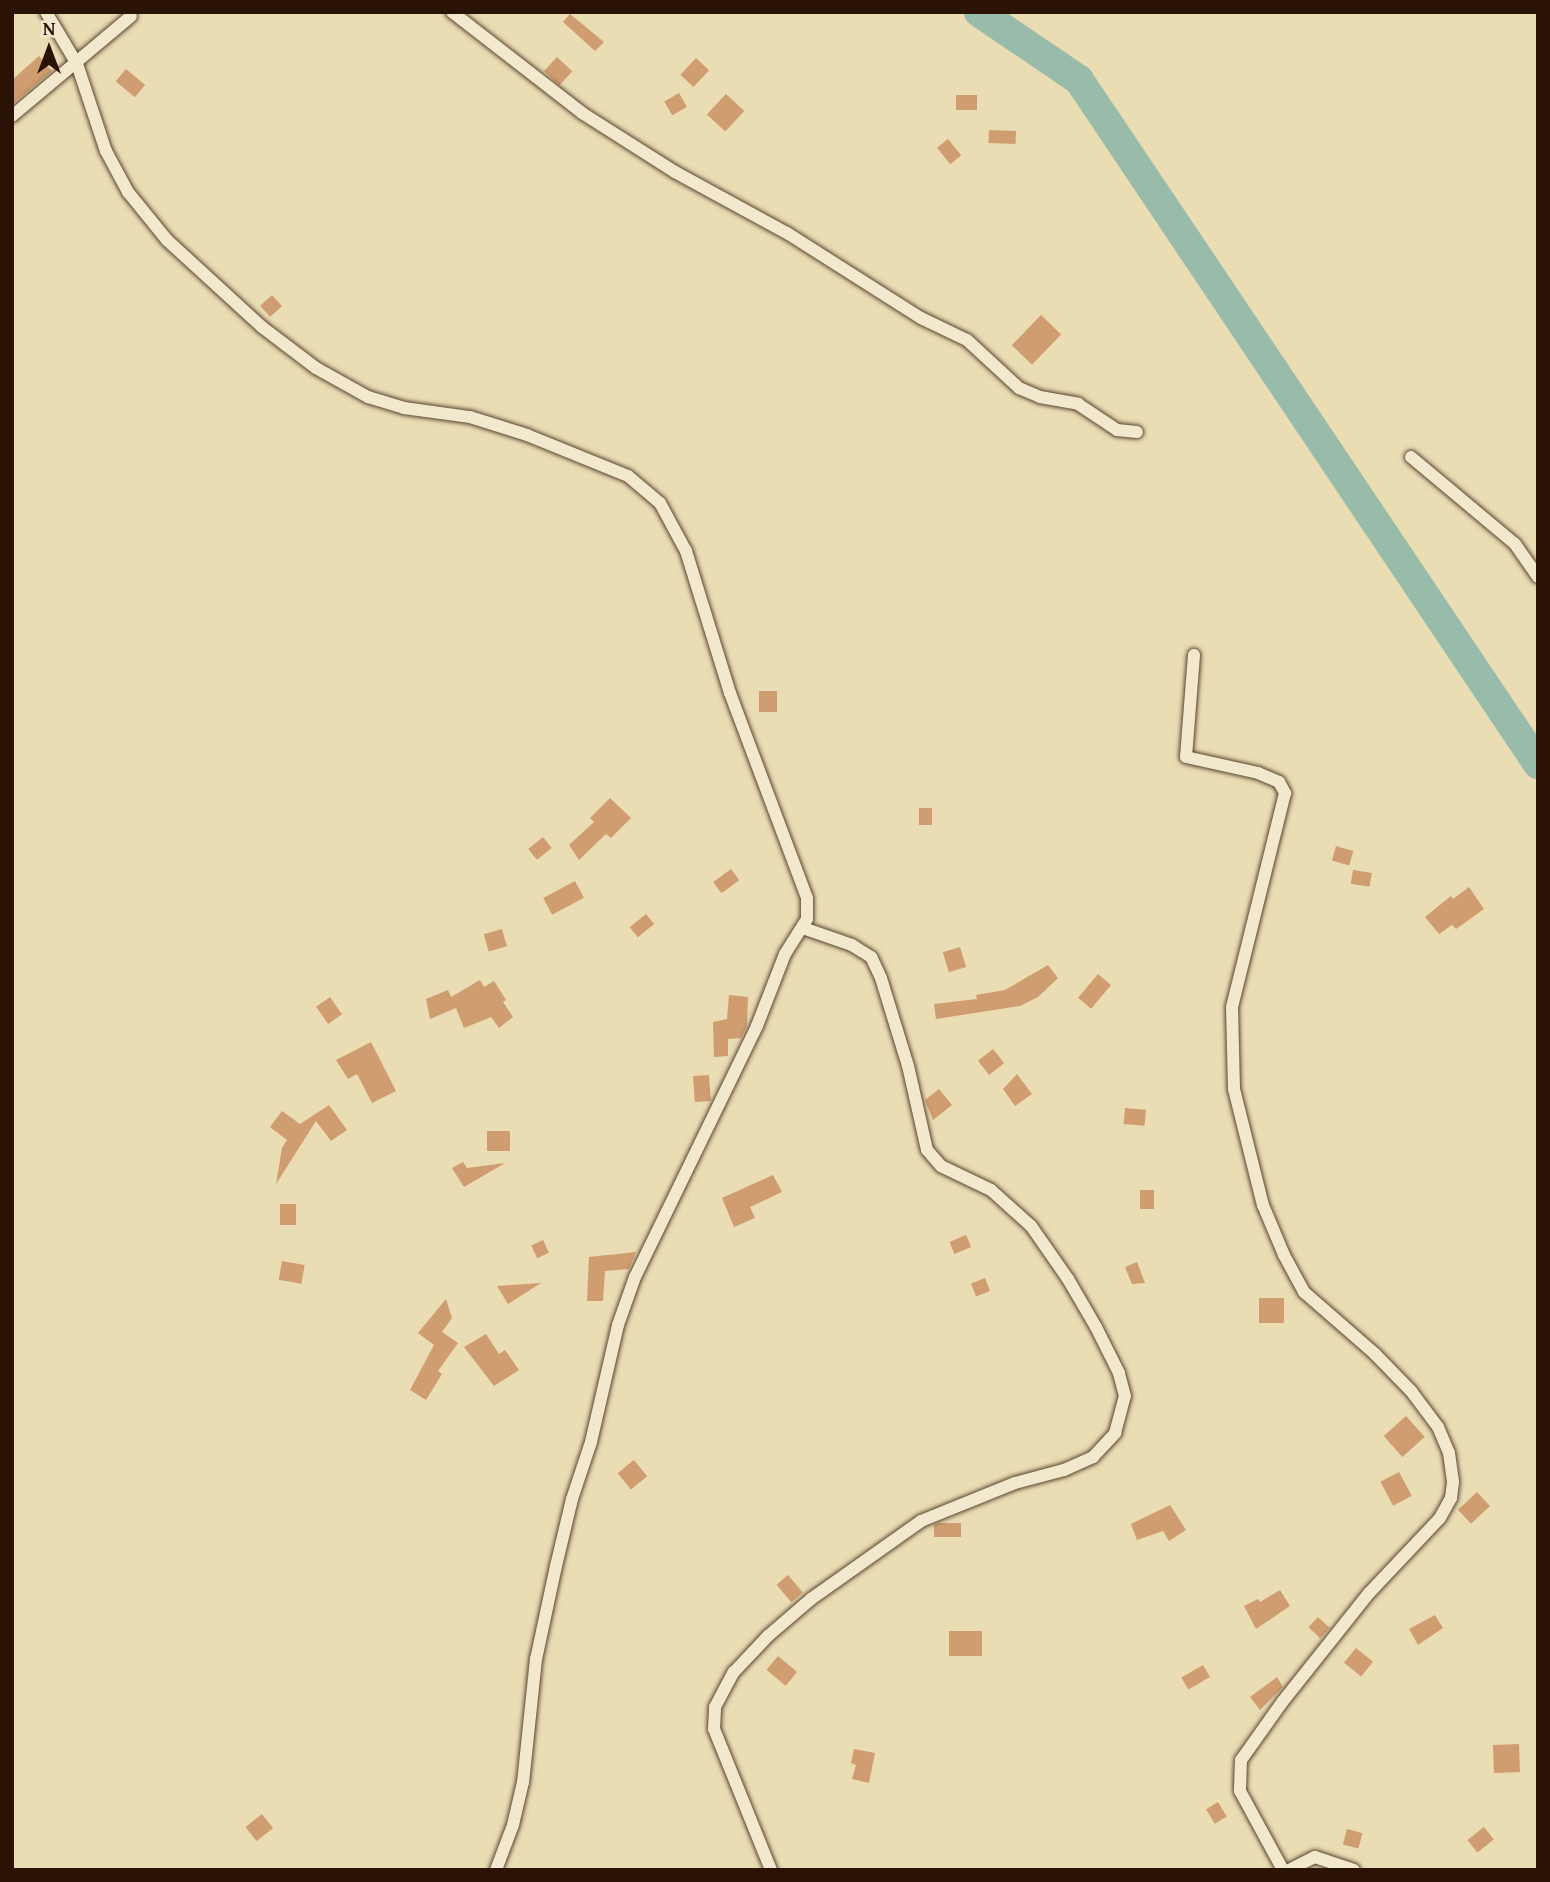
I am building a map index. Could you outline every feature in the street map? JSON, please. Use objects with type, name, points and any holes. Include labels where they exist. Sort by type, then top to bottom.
[{"type":"street","points":[[46,12],[77,64],[115,172],[147,217],[204,276],[296,353],[368,397],[404,408],[470,417],[527,436],[628,476],[660,503],[686,551],[730,693],[807,898],[809,909],[803,928],[785,954],[757,1026],[635,1277],[618,1325],[591,1442],[572,1499],[556,1566],[536,1659],[523,1782],[513,1825],[496,1870]]},
{"type":"street","points":[[452,12],[582,113],[675,172],[787,233],[921,318],[967,340],[1019,388],[1040,397],[1078,404],[1117,430],[1137,432]]},
{"type":"street","points":[[12,116],[131,16]]},
{"type":"street","points":[[1411,457],[1515,544],[1538,577]]},
{"type":"street","points":[[1194,655],[1186,757],[1258,774],[1279,782],[1285,793],[1233,1006],[1234,1089],[1263,1205],[1284,1255],[1304,1292],[1375,1354],[1411,1391],[1438,1427],[1449,1453],[1453,1482],[1451,1498],[1440,1518],[1369,1593],[1283,1701],[1241,1760],[1240,1791],[1283,1870]]},
{"type":"street","points":[[771,1870],[714,1729],[715,1707],[734,1672],[768,1636],[811,1599],[921,1521],[1015,1483],[1064,1470],[1093,1457],[1115,1433],[1125,1395],[1119,1373],[1096,1327],[1068,1279],[1031,1226],[991,1190],[941,1166],[927,1150],[908,1066],[881,978],[870,957],[852,945],[803,928]]},
{"type":"street","points":[[1289,1870],[1315,1857],[1354,1870]]},
{"type":"building","points":[[570,14],[604,42],[595,51],[563,22]]},
{"type":"building","points":[[39,56],[52,71],[12,104],[12,80]]},
{"type":"building","points":[[557,57],[572,71],[559,85],[544,71]]},
{"type":"building","points":[[696,58],[709,70],[693,87],[680,75]]},
{"type":"building","points":[[126,69],[145,85],[135,97],[116,81]]},
{"type":"building","points":[[679,93],[687,107],[672,115],[664,102]]},
{"type":"building","points":[[726,94],[744,111],[725,132],[707,114]]},
{"type":"building","points":[[956,95],[977,95],[977,110],[956,110]]},
{"type":"building","points":[[989,130],[1016,131],[1016,144],[989,143]]},
{"type":"building","points":[[948,139],[961,155],[950,164],[937,148]]},
{"type":"building","points":[[272,295],[282,306],[270,317],[260,306]]},
{"type":"building","points":[[1041,315],[1061,334],[1032,365],[1012,345]]},
{"type":"building","points":[[759,691],[777,691],[777,712],[759,712]]},
{"type":"building","points":[[610,798],[631,818],[611,838],[606,834],[579,860],[569,845],[594,822],[590,818]]},
{"type":"building","points":[[919,808],[932,808],[932,825],[919,825]]},
{"type":"building","points":[[543,837],[552,848],[537,860],[528,849]]},
{"type":"building","points":[[1336,846],[1353,851],[1349,865],[1332,860]]},
{"type":"building","points":[[731,869],[739,880],[721,893],[713,882]]},
{"type":"building","points":[[1353,870],[1372,873],[1370,887],[1351,884]]},
{"type":"building","points":[[575,881],[584,898],[552,915],[543,898]]},
{"type":"building","points":[[1469,887],[1484,909],[1456,929],[1452,925],[1439,934],[1425,917],[1451,896],[1453,899]]},
{"type":"building","points":[[646,914],[654,924],[638,937],[630,927]]},
{"type":"building","points":[[502,929],[507,946],[489,952],[484,934]]},
{"type":"building","points":[[960,947],[966,967],[949,972],[943,952]]},
{"type":"building","points":[[1048,965],[1058,978],[1038,997],[1020,1006],[936,1019],[934,1004],[977,999],[976,995],[1005,990]]},
{"type":"building","points":[[1098,974],[1111,985],[1091,1009],[1078,998]]},
{"type":"building","points":[[480,980],[484,987],[494,981],[513,1017],[499,1028],[491,1017],[464,1028],[456,1008],[430,1019],[426,999],[448,990],[451,997]]},
{"type":"building","points":[[729,995],[748,997],[747,1026],[741,1038],[728,1039],[728,1056],[714,1057],[713,1022],[727,1019]]},
{"type":"building","points":[[330,997],[342,1014],[328,1024],[316,1007]]},
{"type":"building","points":[[371,1042],[396,1091],[372,1103],[357,1074],[348,1079],[336,1060]]},
{"type":"building","points":[[993,1049],[1004,1063],[989,1075],[978,1061]]},
{"type":"building","points":[[1017,1074],[1032,1094],[1015,1106],[1003,1089]]},
{"type":"building","points":[[709,1075],[711,1101],[695,1102],[693,1076]]},
{"type":"building","points":[[939,1089],[952,1105],[933,1120],[925,1100]]},
{"type":"building","points":[[329,1105],[347,1130],[331,1141],[316,1121],[276,1184],[282,1148],[287,1140],[270,1127],[282,1111],[300,1124]]},
{"type":"building","points":[[1125,1108],[1146,1110],[1145,1126],[1124,1124]]},
{"type":"building","points":[[487,1131],[510,1131],[510,1151],[487,1151]]},
{"type":"building","points":[[463,1162],[467,1168],[505,1163],[464,1187],[452,1168]]},
{"type":"building","points":[[773,1175],[782,1192],[750,1207],[755,1218],[734,1227],[722,1198]]},
{"type":"building","points":[[1140,1190],[1154,1190],[1154,1209],[1140,1209]]},
{"type":"building","points":[[280,1204],[296,1204],[296,1225],[280,1225]]},
{"type":"building","points":[[966,1235],[971,1247],[955,1254],[949,1242]]},
{"type":"building","points":[[543,1240],[549,1253],[537,1258],[531,1245]]},
{"type":"building","points":[[636,1252],[629,1269],[605,1271],[603,1301],[587,1301],[589,1257]]},
{"type":"building","points":[[282,1261],[305,1265],[301,1284],[279,1280]]},
{"type":"building","points":[[1137,1262],[1145,1283],[1132,1284],[1125,1267]]},
{"type":"building","points":[[985,1278],[990,1291],[976,1296],[971,1283]]},
{"type":"building","points":[[541,1283],[508,1304],[497,1286]]},
{"type":"building","points":[[1259,1298],[1284,1298],[1284,1323],[1259,1323]]},
{"type":"building","points":[[446,1299],[452,1318],[442,1332],[458,1343],[438,1371],[442,1374],[426,1400],[410,1390],[434,1345],[418,1333]]},
{"type":"building","points":[[486,1334],[499,1354],[505,1350],[519,1370],[494,1386],[464,1347]]},
{"type":"building","points":[[1406,1416],[1425,1437],[1402,1457],[1384,1436]]},
{"type":"building","points":[[634,1460],[647,1476],[631,1490],[618,1473]]},
{"type":"building","points":[[1399,1472],[1412,1496],[1393,1506],[1380,1482]]},
{"type":"building","points":[[1477,1492],[1490,1506],[1471,1524],[1458,1510]]},
{"type":"building","points":[[1170,1505],[1186,1530],[1169,1541],[1163,1531],[1137,1540],[1131,1524]]},
{"type":"building","points":[[961,1523],[961,1537],[934,1537],[934,1525]]},
{"type":"building","points":[[788,1575],[803,1593],[791,1602],[777,1585]]},
{"type":"building","points":[[1280,1590],[1290,1606],[1256,1629],[1244,1606],[1258,1599],[1260,1602]]},
{"type":"building","points":[[1435,1615],[1443,1628],[1418,1645],[1409,1629]]},
{"type":"building","points":[[1318,1617],[1330,1628],[1320,1638],[1308,1627]]},
{"type":"building","points":[[949,1631],[982,1631],[982,1656],[949,1656]]},
{"type":"building","points":[[1356,1648],[1373,1662],[1361,1677],[1344,1663]]},
{"type":"building","points":[[778,1656],[797,1672],[786,1686],[766,1670]]},
{"type":"building","points":[[1203,1665],[1210,1677],[1188,1690],[1181,1678]]},
{"type":"building","points":[[1277,1677],[1283,1687],[1260,1710],[1250,1697]]},
{"type":"building","points":[[1519,1744],[1520,1772],[1494,1773],[1493,1745]]},
{"type":"building","points":[[854,1749],[875,1753],[869,1783],[852,1779],[856,1765],[851,1763]]},
{"type":"building","points":[[1218,1802],[1227,1817],[1215,1824],[1206,1809]]},
{"type":"building","points":[[262,1814],[273,1828],[257,1841],[245,1827]]},
{"type":"building","points":[[1484,1827],[1494,1840],[1477,1853],[1467,1840]]},
{"type":"building","points":[[1347,1829],[1362,1833],[1358,1849],[1343,1844]]},
{"type":"waterway","points":[[979,12],[1079,80],[1538,764]]}]
